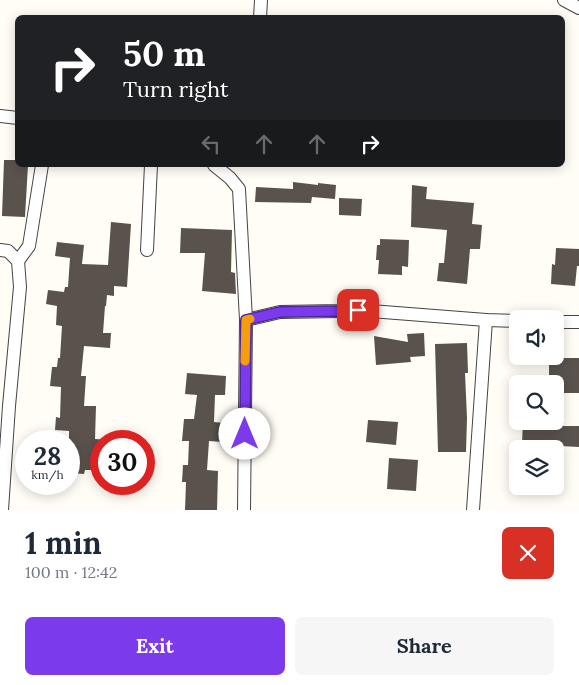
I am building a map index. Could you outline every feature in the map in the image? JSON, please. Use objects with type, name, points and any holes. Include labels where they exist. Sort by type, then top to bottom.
[{"type":"street","points":[[260,15],[261,0]]},
{"type":"street","points":[[564,0],[579,8]]},
{"type":"street","points":[[0,116],[15,118]]},
{"type":"street","points":[[18,261],[29,246],[42,167]]},
{"type":"street","points":[[147,250],[151,167]]},
{"type":"street","points":[[216,167],[230,178],[239,190],[246,320],[244,510]]},
{"type":"street","points":[[0,250],[8,251],[18,261],[20,287],[1,504]]},
{"type":"street","points":[[246,320],[280,312],[358,310],[509,321]]},
{"type":"street","points":[[473,510],[486,320]]},
{"type":"street","points":[[564,322],[579,322]]},
{"type":"building","points":[[4,160],[15,160],[15,167],[28,167],[25,217],[2,216]]},
{"type":"building","points":[[293,182],[336,185],[335,199],[312,197],[311,203],[255,202],[256,187],[293,189]]},
{"type":"building","points":[[412,185],[427,187],[426,199],[474,203],[472,224],[482,225],[480,249],[470,249],[467,284],[437,281],[439,263],[444,263],[447,230],[411,227]]},
{"type":"building","points":[[339,198],[362,199],[361,216],[339,215]]},
{"type":"building","points":[[111,222],[131,224],[127,287],[114,286],[114,296],[107,295],[105,306],[103,333],[111,333],[110,348],[84,346],[81,376],[86,376],[84,406],[96,406],[95,430],[90,430],[90,470],[85,470],[84,474],[80,474],[80,430],[55,430],[56,417],[60,418],[61,387],[50,386],[52,367],[57,367],[58,358],[60,358],[62,326],[56,325],[57,306],[46,304],[48,290],[64,292],[65,287],[68,287],[70,258],[55,256],[57,242],[84,245],[82,264],[108,265]]},
{"type":"building","points":[[181,228],[232,230],[231,272],[235,273],[236,294],[202,291],[205,253],[180,253]]},
{"type":"building","points":[[380,239],[409,240],[408,267],[402,266],[402,275],[378,274],[379,260],[376,260],[377,245],[380,245]]},
{"type":"building","points":[[556,248],[579,249],[579,266],[577,266],[575,286],[551,284],[552,264],[555,265]]},
{"type":"building","points":[[424,333],[425,356],[410,357],[411,362],[376,365],[374,336],[408,342],[407,334]]},
{"type":"building","points":[[467,343],[468,373],[465,373],[466,452],[438,452],[435,344]]},
{"type":"building","points":[[564,358],[579,358],[579,393],[564,393],[564,375],[549,375],[549,365],[564,365]]},
{"type":"building","points":[[187,373],[226,376],[225,395],[215,395],[214,422],[224,423],[222,442],[209,441],[207,470],[218,471],[217,510],[185,510],[186,482],[182,482],[183,465],[188,465],[189,441],[182,441],[184,419],[194,419],[197,395],[185,394]]},
{"type":"building","points":[[368,420],[398,422],[396,445],[366,442]]},
{"type":"building","points":[[564,426],[579,426],[579,447],[564,446],[564,440],[522,440],[523,430],[564,430]]},
{"type":"building","points":[[389,458],[418,460],[416,491],[387,489]]},
{"type":"slow traffic","points":[[245,361],[246,320],[250,319]]},
{"type":"route","points":[[245,434],[246,320],[280,312],[358,310]]}]
